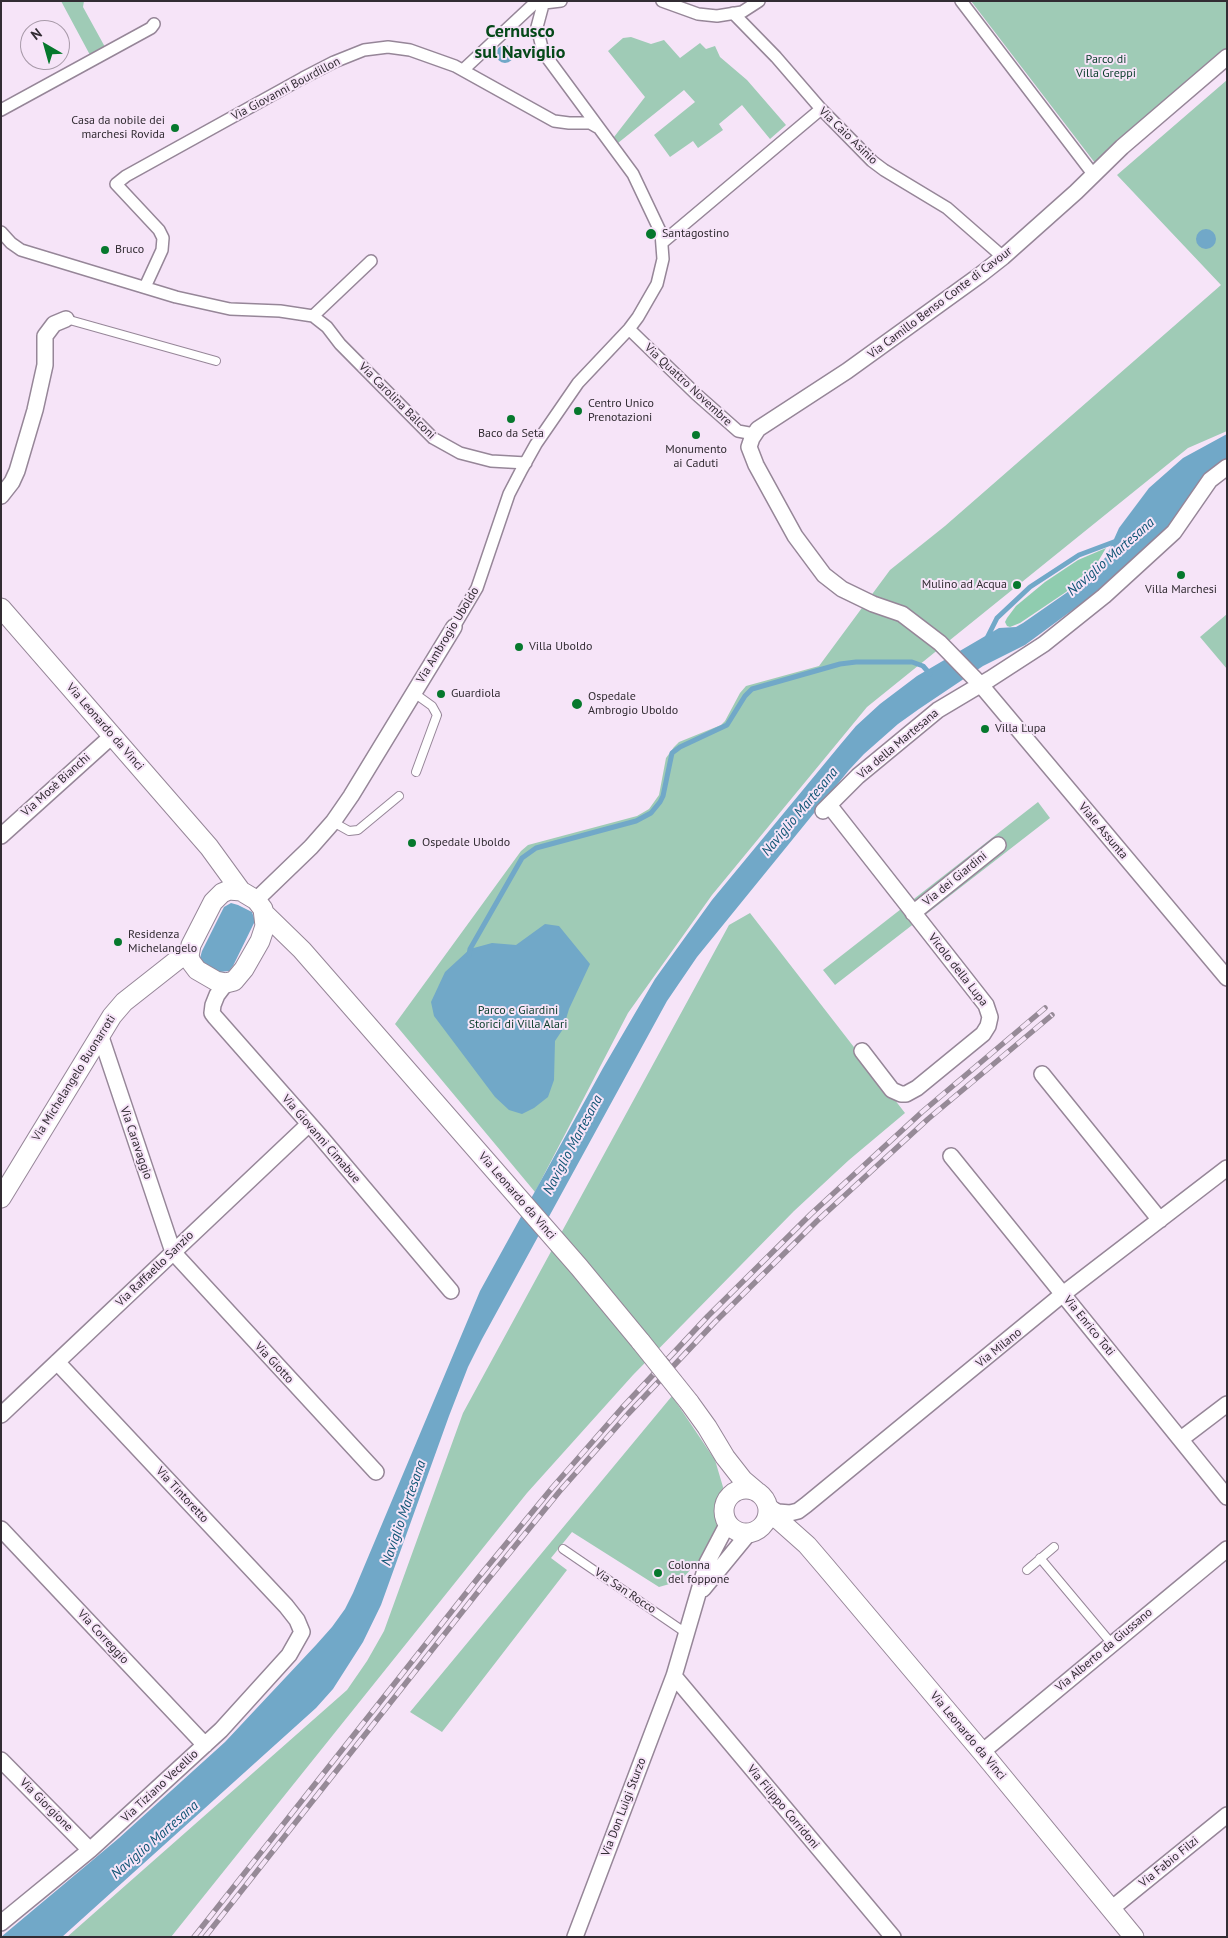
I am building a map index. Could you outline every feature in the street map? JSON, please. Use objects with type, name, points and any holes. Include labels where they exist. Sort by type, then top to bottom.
[{"type":"street","points":[[459,68],[542,2],[560,1]]},
{"type":"street","points":[[662,1],[703,15],[742,12],[759,1]]},
{"type":"street","points":[[961,1],[1093,174]]},
{"type":"street","points":[[542,2],[537,27],[543,52],[633,174],[657,222],[663,242],[821,109]]},
{"type":"street","name":"Via Caio Asinio","points":[[733,14],[776,57],[821,109],[878,165],[947,208],[1003,256]]},
{"type":"street","points":[[1,110],[151,28],[154,24]]},
{"type":"street","name":"Via Giovanni Bourdillon","points":[[148,288],[162,250],[163,238],[159,230],[116,184],[126,176],[303,78],[334,62],[364,50],[382,47],[402,48],[459,68],[554,120],[569,123],[590,122],[599,128]]},
{"type":"street","name":"Via Camillo Benso Conte di Cavour","points":[[754,434],[758,429],[814,394],[878,350],[1003,256],[1076,192],[1122,147],[1227,57]]},
{"type":"street","points":[[1,232],[21,250],[176,297],[230,309],[280,310],[313,316],[371,261]]},
{"type":"street","name":"Via Ambrogio Uboldo","points":[[254,901],[314,843],[333,822],[351,796],[477,588],[509,494],[526,463],[578,382],[629,329],[646,304],[657,284],[663,259],[663,242]]},
{"type":"street","name":"Via Carolina Balconi","points":[[313,316],[327,327],[340,344],[433,438],[460,453],[491,461],[526,463]]},
{"type":"street","points":[[1,496],[18,471],[35,410],[45,365],[45,336],[54,324],[66,319]]},
{"type":"street","name":"Via Quattro Novembre","points":[[629,329],[696,394],[738,431],[754,434]]},
{"type":"street","name":"Viale Assunta","points":[[754,434],[749,447],[756,465],[795,536],[824,575],[842,589],[872,604],[902,614],[940,643],[980,684],[1227,978]]},
{"type":"street","name":"Via della Martesana","points":[[826,808],[858,776],[938,710],[1044,644],[1104,596],[1174,532],[1210,480],[1227,467]]},
{"type":"street","name":"Via Leonardo da Vinci","points":[[1,608],[254,901],[302,950],[580,1267],[689,1402],[708,1427],[721,1451],[743,1480],[756,1491]]},
{"type":"street","name":"Via Mosè Bianchi","points":[[1,836],[112,736]]},
{"type":"street","name":"Vicolo della Lupa","points":[[826,808],[913,913],[986,1005],[989,1012],[990,1022],[979,1037],[917,1088],[906,1094],[892,1090],[862,1051]]},
{"type":"street","name":"Via dei Giardini","points":[[913,913],[998,845]]},
{"type":"street","name":"Via Leonardo da Vinci","points":[[209,847],[222,893]]},
{"type":"street","points":[[229,890],[254,901],[265,926],[260,941],[237,978],[226,983],[212,979],[195,968],[189,959],[190,950],[213,902],[222,893],[229,890]]},
{"type":"street","points":[[260,941],[273,942],[302,950]]},
{"type":"street","name":"Via Michelangelo Buonarroti","points":[[1,1198],[112,1016],[124,1002],[190,950]]},
{"type":"street","name":"Via Michelangelo Buonarroti","points":[[163,972],[195,968]]},
{"type":"street","name":"Via Giovanni Cimabue","points":[[226,983],[217,995],[213,1005],[212,1012],[215,1017],[451,1291]]},
{"type":"street","name":"Via Caravaggio","points":[[100,1034],[173,1252]]},
{"type":"street","points":[[1042,1074],[1160,1220]]},
{"type":"street","name":"Via Raffaello Sanzio","points":[[1,1415],[309,1124]]},
{"type":"street","name":"Via Enrico Toti","points":[[951,1156],[1182,1439],[1227,1497]]},
{"type":"street","name":"Via Milano","points":[[768,1507],[778,1512],[790,1513],[806,1506],[1063,1294],[1227,1168]]},
{"type":"street","name":"Via Giotto","points":[[173,1252],[376,1472]]},
{"type":"street","name":"Via Tintoretto","points":[[57,1362],[286,1606],[301,1626],[302,1632]]},
{"type":"street","points":[[1182,1439],[1227,1404]]},
{"type":"street","name":"Via Leonardo da Vinci","points":[[721,1451],[728,1486],[727,1501]]},
{"type":"street","points":[[696,1598],[751,1532],[759,1529],[765,1523],[768,1515],[768,1507],[764,1497],[756,1491],[749,1489],[740,1490],[733,1494],[727,1501],[724,1513],[728,1524],[736,1530],[751,1532],[778,1533],[798,1537]]},
{"type":"street","name":"Via Leonardo da Vinci","points":[[768,1507],[780,1522],[807,1545],[982,1752],[1134,1937]]},
{"type":"street","points":[[674,1676],[707,1563],[728,1524]]},
{"type":"street","name":"Via Correggio","points":[[1,1529],[205,1745]]},
{"type":"street","name":"Via Alberto da Giussano","points":[[982,1752],[1227,1548]]},
{"type":"street","name":"Via Tiziano Vecellio","points":[[1,1923],[90,1850],[205,1745],[243,1707],[289,1655],[302,1632]]},
{"type":"street","name":"Via Don Luigi Sturzo","points":[[575,1937],[674,1676]]},
{"type":"street","name":"Via Filippo Corridoni","points":[[674,1676],[893,1937]]},
{"type":"street","name":"Via Giorgione","points":[[1,1760],[90,1850]]},
{"type":"street","name":"Via Fabio Filzi","points":[[1110,1908],[1227,1815]]},
{"type":"lane","points":[[66,319],[216,362]]},
{"type":"lane","points":[[414,693],[432,706],[437,715],[416,772]]},
{"type":"lane","points":[[333,822],[349,831],[358,830],[399,796]]},
{"type":"lane","points":[[1027,1570],[1054,1547]]},
{"type":"lane","name":"Via San Rocco","points":[[564,1549],[686,1633]]},
{"type":"lane","points":[[1040,1558],[1112,1644]]},
{"type":"green space","points":[[61,1],[84,1],[83,7],[105,47],[90,55]]},
{"type":"green space","name":"Parco di Villa Greppi","points":[[971,1],[1227,1],[1227,49],[1095,163]]},
{"type":"green space","points":[[631,37],[651,44],[664,40],[680,58],[700,43],[706,49],[715,46],[720,57],[747,80],[786,125],[770,139],[742,105],[719,124],[723,130],[698,148],[693,141],[670,157],[654,135],[695,102],[684,90],[618,143],[614,137],[645,97],[608,51],[623,38]]},
{"type":"green space","name":"Parco e Giardini Storici di Villa Alari","points":[[1227,80],[1227,431],[1188,448],[867,707],[712,895],[628,1013],[535,1192],[395,1024],[521,851],[528,845],[637,816],[649,809],[659,795],[666,758],[679,742],[721,725],[746,686],[819,666],[890,570],[945,526],[1221,285],[1117,175]]},
{"type":"green space","points":[[1106,548],[1096,565],[1066,592],[1020,623],[1010,627],[1007,626],[1005,622],[1016,606],[1045,582],[1078,560]]},
{"type":"green space","points":[[1227,614],[1227,669],[1200,637]]},
{"type":"green space","points":[[1038,802],[1050,818],[835,985],[823,970]]},
{"type":"green space","points":[[750,913],[905,1113],[849,1160],[794,1211],[633,1375],[527,1493],[171,1937],[67,1937],[347,1690],[367,1661],[384,1631],[463,1413],[729,925]]},
{"type":"green space","points":[[672,1396],[715,1460],[723,1487],[718,1529],[704,1555],[680,1581],[659,1587],[572,1532],[551,1558],[567,1570],[442,1732],[410,1712]]},
{"type":"water","points":[[501,45],[509,45],[514,50],[512,61],[501,63],[496,58],[496,50]]},
{"type":"water","points":[[1206,229],[1213,232],[1216,239],[1213,246],[1206,249],[1199,246],[1196,239],[1199,232]]},
{"type":"water","name":"Naviglio Martesana","points":[[1227,434],[1227,463],[1168,528],[1093,595],[1025,645],[983,666],[919,709],[898,724],[864,754],[697,957],[667,1001],[468,1367],[381,1605],[363,1642],[333,1689],[316,1708],[62,1937],[1,1937],[119,1838],[225,1742],[316,1645],[345,1609],[480,1291],[603,1068],[655,979],[712,900],[856,726],[880,704],[917,676],[999,628],[1016,627],[1072,589],[1106,557],[1119,528],[1149,488],[1183,458]]},
{"type":"water","points":[[231,903],[252,912],[255,921],[229,971],[214,971],[204,965],[200,958],[224,907]]},
{"type":"water","points":[[545,924],[559,926],[590,964],[569,1009],[563,1029],[555,1041],[554,1080],[548,1097],[534,1108],[522,1114],[509,1110],[495,1097],[434,1016],[431,1002],[445,972],[470,949],[492,943],[516,945]]},
{"type":"waterway","name":"Naviglio Martesana","points":[[987,638],[997,618],[1030,587],[1079,555],[1119,540]]},
{"type":"waterway","points":[[469,955],[470,949],[522,858],[536,848],[636,821],[651,813],[663,796],[672,753],[680,747],[727,725],[745,696],[752,689],[840,664],[856,662],[912,662],[923,666],[930,674]]},
{"type":"railway","points":[[194,1937],[478,1578],[552,1488],[622,1408],[708,1316],[811,1214],[922,1112],[1045,1008]]},
{"type":"railway","points":[[205,1937],[485,1583],[559,1492],[628,1414],[715,1322],[817,1221],[928,1119],[1052,1015]]},
{"type":"place","name":"Casa da nobile dei marchesi Rovida","points":[[175,128]]},
{"type":"place","name":"Santagostino","points":[[651,234]]},
{"type":"place","name":"Bruco","points":[[105,250]]},
{"type":"place","name":"Centro Unico Prenotazioni","points":[[578,411]]},
{"type":"place","name":"Baco da Seta","points":[[511,419]]},
{"type":"place","name":"Monumento ai Caduti","points":[[696,435]]},
{"type":"place","name":"Villa Marchesi","points":[[1181,575]]},
{"type":"place","name":"Mulino ad Acqua","points":[[1017,585]]},
{"type":"place","name":"Villa Uboldo","points":[[519,647]]},
{"type":"place","name":"Guardiola","points":[[441,694]]},
{"type":"place","name":"Ospedale Ambrogio Uboldo","points":[[577,704]]},
{"type":"place","name":"Villa Lupa","points":[[985,729]]},
{"type":"place","name":"Ospedale Uboldo","points":[[412,843]]},
{"type":"place","name":"Residenza Michelangelo","points":[[118,942]]},
{"type":"place","name":"Colonna del foppone","points":[[658,1573]]},
{"type":"district","name":"Cernusco sul Naviglio","points":[[520,42]]}]
